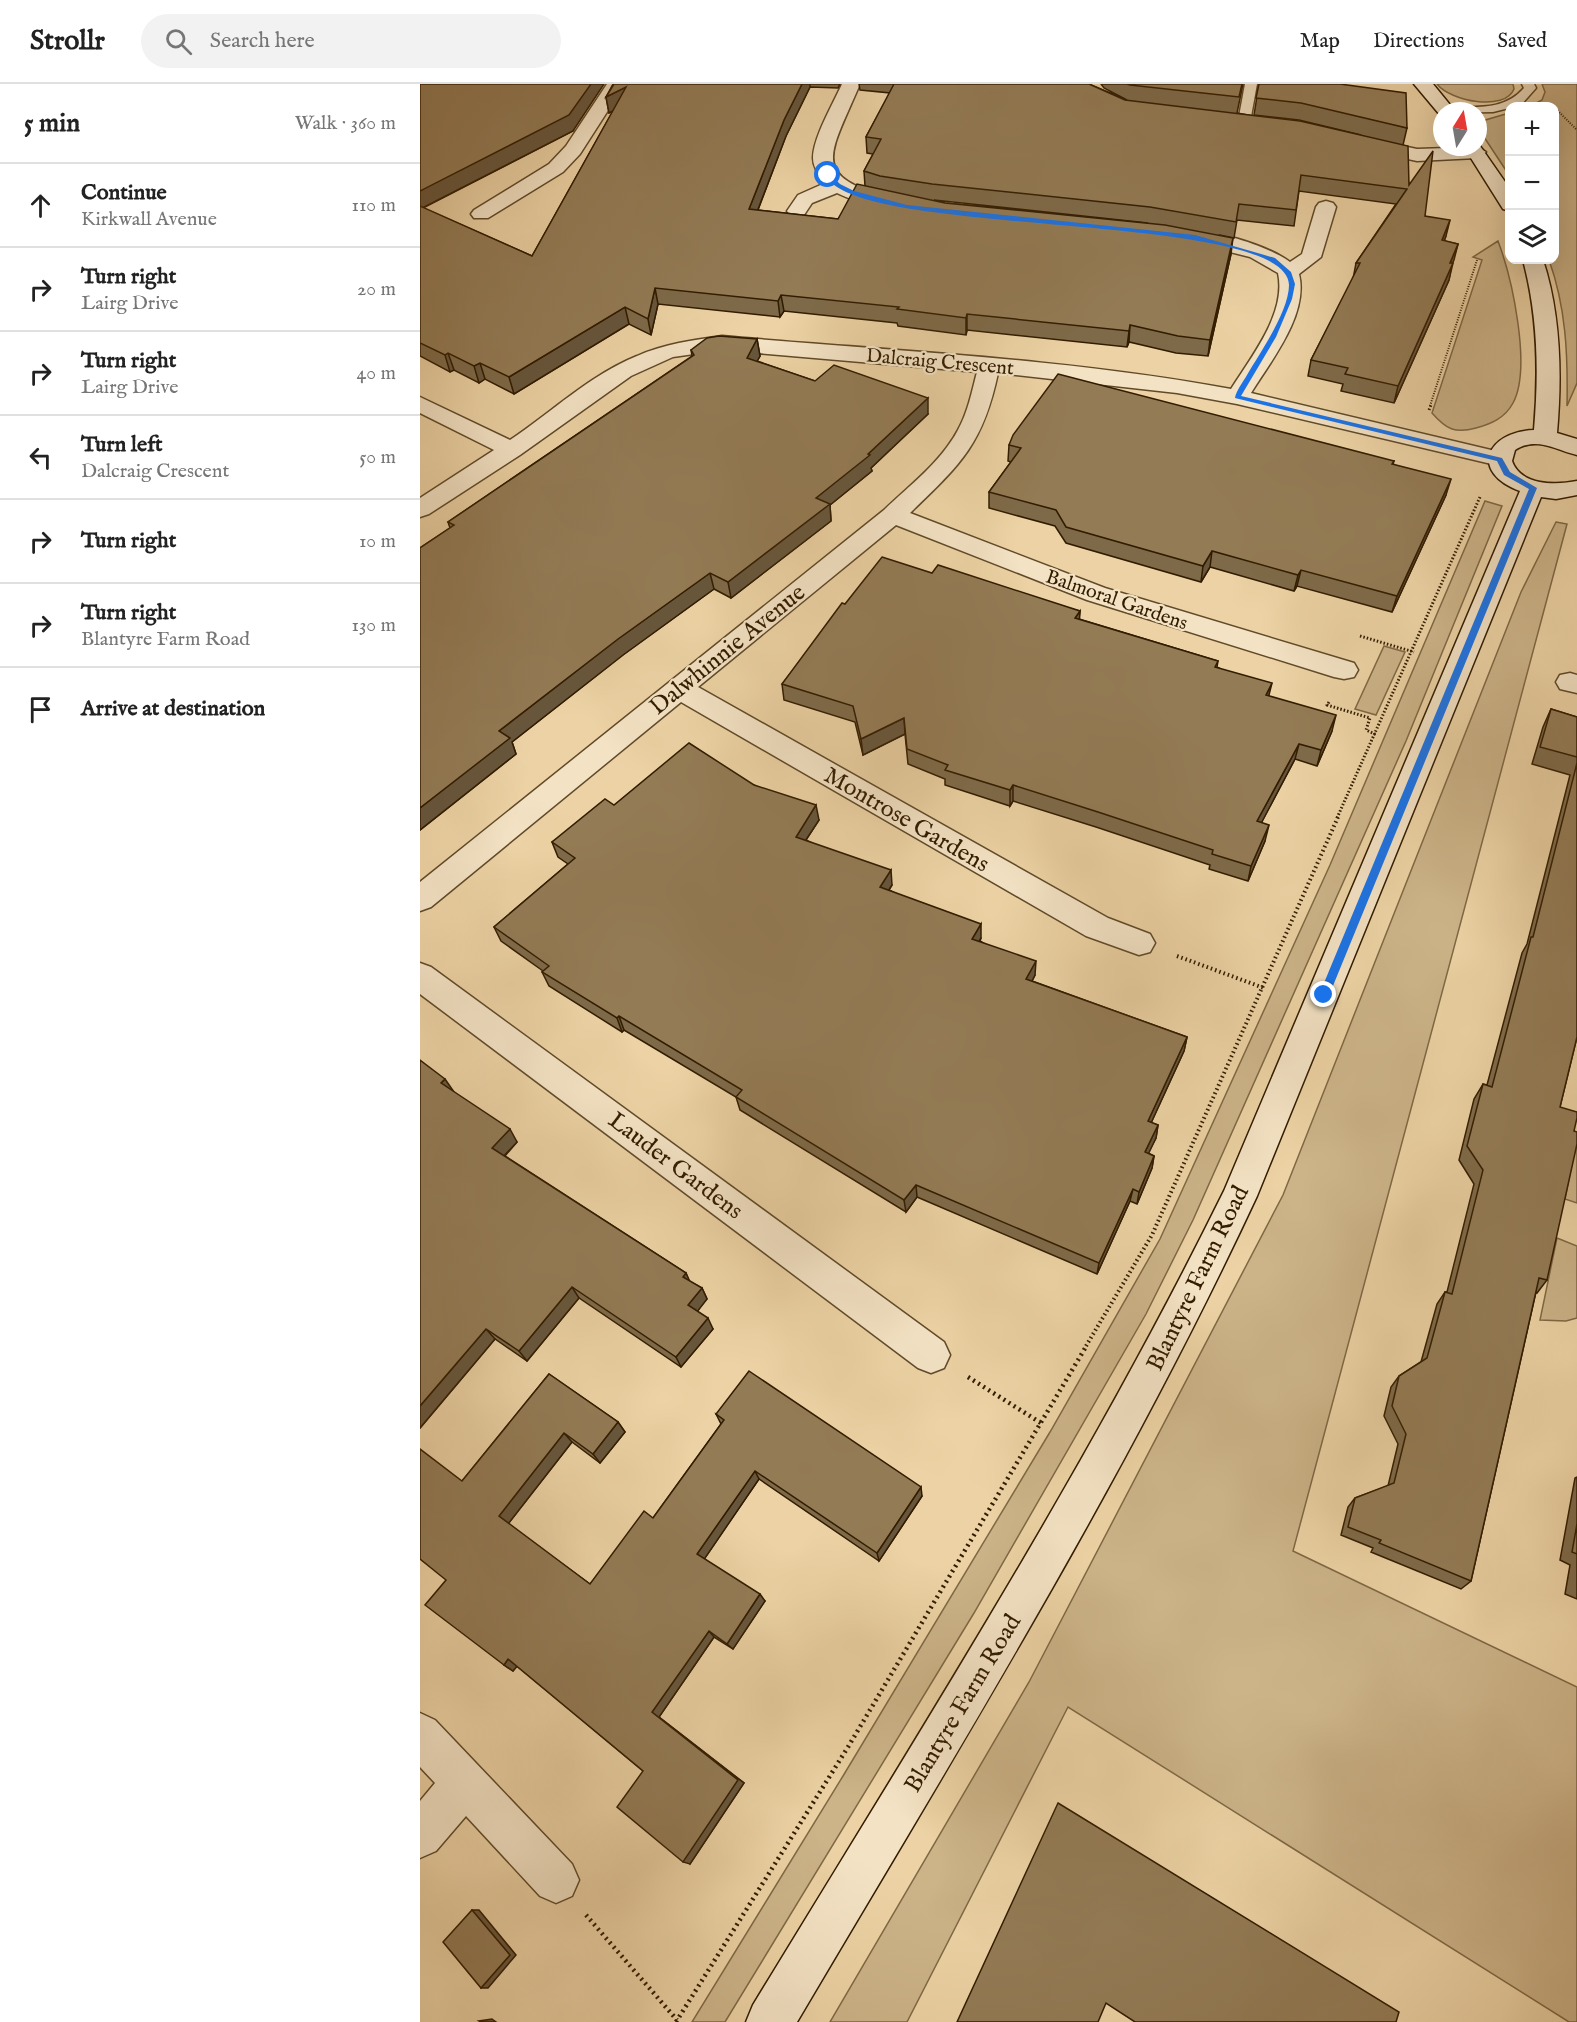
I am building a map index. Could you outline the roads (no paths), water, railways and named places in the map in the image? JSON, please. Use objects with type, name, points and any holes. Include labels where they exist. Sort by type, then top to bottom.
[{"type":"street","points":[[481,214],[556,168],[573,150],[616,84]]},
{"type":"street","points":[[851,84],[821,154],[823,168],[838,185],[877,201],[913,207]]},
{"type":"street","points":[[1423,84],[1438,102]]},
{"type":"street","points":[[1221,119],[1266,124]]},
{"type":"street","points":[[1346,139],[1396,153],[1433,154]]},
{"type":"street","points":[[1479,156],[1505,199]]},
{"type":"street","points":[[797,211],[805,199],[838,185]]},
{"type":"street","points":[[1288,272],[1311,257],[1326,207]]},
{"type":"street","points":[[1173,234],[1219,242],[1264,256],[1282,265],[1288,272],[1292,284],[1282,319],[1237,397]]},
{"type":"street","points":[[1534,264],[1549,344],[1545,437]]},
{"type":"street","name":"Dalcraig Crescent","points":[[420,509],[512,450],[622,370],[661,352],[697,344],[722,343],[781,347],[1117,378],[1237,397],[1500,459]]},
{"type":"street","name":"Dalwhinnie Avenue","points":[[420,900],[893,515],[943,467],[962,440],[976,417],[989,366]]},
{"type":"street","points":[[420,404],[512,450]]},
{"type":"street","points":[[1577,448],[1561,440],[1545,437],[1517,440],[1501,452],[1500,459],[1507,473],[1533,488],[1550,491],[1577,488]]},
{"type":"street","name":"Blantyre Farm Road","points":[[770,2022],[1068,1527],[1191,1296],[1239,1196],[1311,1027],[1533,488]]},
{"type":"street","name":"Balmoral Gardens","points":[[893,515],[1096,594],[1344,670]]},
{"type":"street","name":"Montrose Gardens","points":[[678,688],[1098,927],[1139,943]]},
{"type":"street","name":"Lauder Gardens","points":[[420,976],[932,1355]]},
{"type":"street","points":[[420,1735],[556,1880]]},
{"type":"street","points":[[420,1835],[465,1783]]},
{"type":"lane","points":[[1244,122],[1251,84]]},
{"type":"lane","points":[[1487,109],[1517,103],[1530,88],[1528,84]]}]
